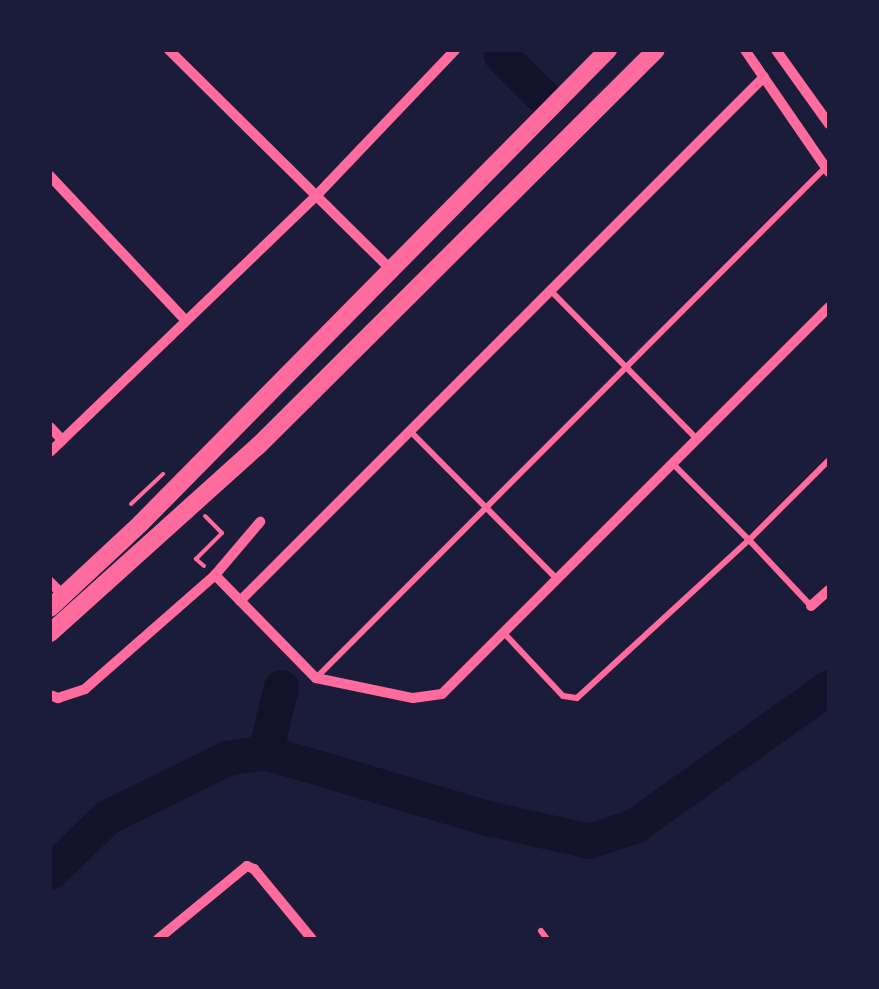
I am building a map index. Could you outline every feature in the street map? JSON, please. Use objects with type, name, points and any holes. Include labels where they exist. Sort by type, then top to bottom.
[{"type":"main road","points":[[57,602],[608,50]]},
{"type":"main road","points":[[50,634],[258,446],[656,50]]},
{"type":"street","points":[[169,50],[390,269]]},
{"type":"street","points":[[745,50],[828,169]]},
{"type":"street","points":[[776,50],[829,124]]},
{"type":"street","points":[[50,452],[316,196],[449,52]]},
{"type":"street","points":[[240,601],[764,76]]},
{"type":"street","points":[[50,176],[185,320]]},
{"type":"street","points":[[214,576],[316,678],[413,698],[442,694],[829,307]]},
{"type":"street","points":[[50,427],[62,440]]},
{"type":"street","points":[[50,695],[58,698],[85,689],[214,576],[260,522]]},
{"type":"street","points":[[50,582],[57,602]]},
{"type":"street","points":[[811,606],[829,590]]},
{"type":"street","points":[[158,939],[246,866],[254,869],[312,939]]},
{"type":"lane","points":[[316,678],[828,169]]},
{"type":"lane","points":[[550,290],[697,439]]},
{"type":"lane","points":[[410,431],[557,579]]},
{"type":"lane","points":[[504,633],[563,696],[577,698],[749,540],[829,460]]},
{"type":"lane","points":[[672,464],[811,606]]},
{"type":"lane","points":[[542,931],[548,939]]},
{"type":"waterway","points":[[501,55],[543,97]]},
{"type":"waterway","points":[[265,752],[281,687]]},
{"type":"waterway","points":[[50,872],[107,817],[227,758],[265,752],[488,818],[589,841],[634,826],[829,687]]}]
